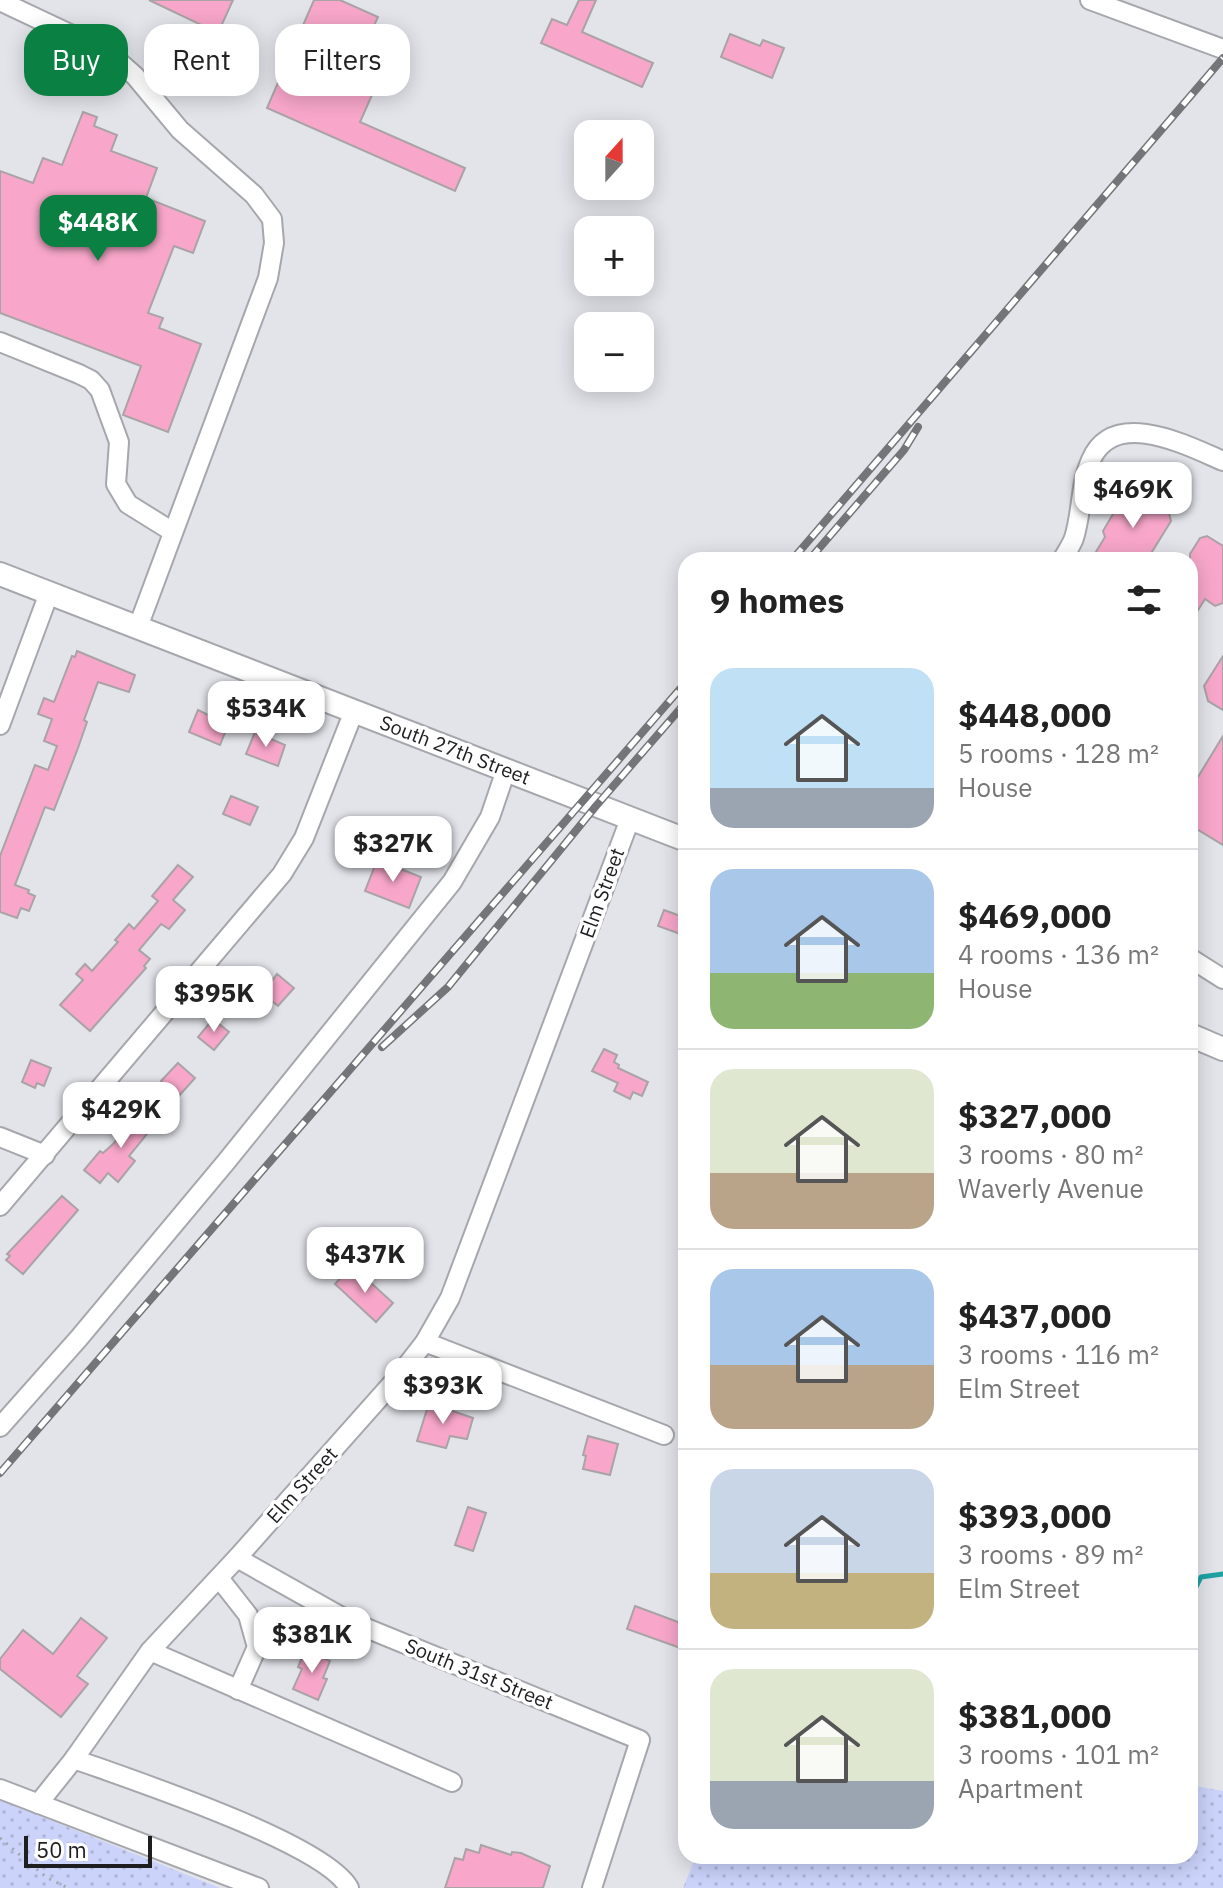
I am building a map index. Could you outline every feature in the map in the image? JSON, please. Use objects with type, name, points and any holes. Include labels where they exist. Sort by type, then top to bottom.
[{"type":"main road","name":"South 27th Street","points":[[0,574],[678,837]]},
{"type":"main road","points":[[1198,1038],[1223,1049]]},
{"type":"street","points":[[1090,0],[1223,49]]},
{"type":"street","points":[[0,1],[108,52],[135,76],[180,130],[254,195],[272,219],[274,243],[268,278],[138,627]]},
{"type":"street","points":[[0,342],[91,380],[100,390],[119,442],[116,484],[128,504],[173,532]]},
{"type":"street","points":[[1066,552],[1073,539],[1091,459],[1112,437],[1134,433],[1166,437],[1223,461]]},
{"type":"street","points":[[0,725],[49,593]]},
{"type":"street","points":[[0,1206],[282,874],[309,826],[354,711]]},
{"type":"street","points":[[0,1427],[226,1162],[452,882],[490,817],[506,770]]},
{"type":"street","name":"Elm Street","points":[[38,1804],[74,1759],[150,1651],[237,1558],[397,1378],[425,1342],[450,1298],[630,819]]},
{"type":"street","points":[[1198,963],[1223,979]]},
{"type":"street","points":[[0,1137],[45,1155]]},
{"type":"street","points":[[425,1342],[664,1435]]},
{"type":"street","name":"South 31st Street","points":[[237,1558],[349,1621],[640,1740],[592,1888]]},
{"type":"street","points":[[219,1578],[248,1615],[257,1647],[238,1690]]},
{"type":"street","points":[[150,1651],[452,1782]]},
{"type":"street","points":[[74,1759],[258,1830],[314,1857],[344,1879],[349,1888]]},
{"type":"street","points":[[0,1789],[259,1888]]},
{"type":"path","points":[[0,1838],[46,1877],[68,1888]]},
{"type":"shaded area","points":[[1198,1786],[1223,1791],[1223,1888],[683,1888],[693,1864],[1198,1864]]},
{"type":"shaded area","points":[[0,1800],[220,1888],[0,1888]]},
{"type":"building","points":[[149,0],[233,0],[222,24],[199,24]]},
{"type":"building","points":[[314,0],[340,0],[378,17],[375,24],[304,24]]},
{"type":"building","points":[[579,0],[596,0],[582,32],[653,63],[642,87],[541,43],[552,19],[567,25]]},
{"type":"building","points":[[730,34],[760,46],[763,40],[784,48],[772,78],[721,57]]},
{"type":"building","points":[[275,90],[275,96],[372,96],[360,122],[465,168],[455,191],[267,108]]},
{"type":"building","points":[[83,112],[97,117],[94,126],[117,135],[111,151],[157,168],[146,198],[205,221],[193,253],[174,246],[148,313],[163,318],[159,328],[201,344],[168,432],[123,415],[141,366],[0,313],[0,171],[33,183],[43,158],[62,165]]},
{"type":"building","points":[[1138,494],[1169,513],[1171,521],[1152,552],[1096,552],[1105,537],[1103,531],[1123,497]]},
{"type":"building","points":[[1207,536],[1223,546],[1223,603],[1215,606],[1205,599],[1198,610],[1198,552],[1191,552],[1200,538]]},
{"type":"building","points":[[77,651],[135,675],[129,692],[98,682],[84,720],[87,722],[54,810],[45,807],[15,885],[35,896],[29,911],[21,908],[17,918],[0,912],[0,856],[35,765],[48,770],[57,746],[44,741],[52,719],[38,714],[44,698],[54,702],[72,656],[75,657]]},
{"type":"building","points":[[1223,656],[1223,710],[1208,701],[1204,686]]},
{"type":"building","points":[[198,710],[228,725],[220,745],[189,732]]},
{"type":"building","points":[[255,732],[285,745],[278,766],[246,754]]},
{"type":"building","points":[[1223,736],[1223,845],[1198,830],[1198,777]]},
{"type":"building","points":[[231,796],[258,807],[250,825],[223,814]]},
{"type":"building","points":[[383,862],[421,877],[409,908],[365,891],[376,863],[382,865]]},
{"type":"building","points":[[178,865],[193,877],[173,900],[185,910],[169,929],[161,924],[139,950],[150,959],[144,966],[146,968],[90,1031],[60,1005],[83,980],[76,974],[85,964],[92,971],[118,942],[115,940],[129,924],[134,929],[158,901],[152,896]]},
{"type":"building","points":[[664,910],[678,915],[678,933],[658,926]]},
{"type":"building","points":[[254,973],[269,985],[277,974],[294,988],[278,1006],[268,998],[259,1011],[236,992]]},
{"type":"building","points":[[213,1019],[229,1032],[214,1050],[198,1037]]},
{"type":"building","points":[[604,1049],[617,1055],[614,1062],[619,1065],[618,1068],[648,1082],[642,1096],[633,1092],[630,1099],[614,1091],[618,1083],[592,1071]]},
{"type":"building","points":[[31,1060],[51,1068],[44,1086],[37,1083],[35,1088],[22,1082]]},
{"type":"building","points":[[178,1063],[195,1078],[178,1097],[161,1081]]},
{"type":"building","points":[[140,1110],[156,1123],[129,1156],[135,1161],[118,1182],[108,1173],[100,1183],[84,1170],[100,1151],[103,1153],[113,1144]]},
{"type":"building","points":[[62,1196],[78,1210],[23,1274],[6,1260],[10,1256],[7,1254]]},
{"type":"building","points":[[358,1271],[393,1303],[376,1322],[335,1284],[346,1272],[352,1277]]},
{"type":"building","points":[[429,1403],[473,1418],[467,1439],[450,1436],[446,1448],[417,1441]]},
{"type":"building","points":[[588,1436],[618,1444],[610,1475],[583,1469]]},
{"type":"building","points":[[468,1507],[486,1513],[473,1551],[455,1545]]},
{"type":"building","points":[[635,1606],[678,1622],[678,1647],[627,1629]]},
{"type":"building","points":[[81,1618],[107,1638],[77,1676],[88,1684],[61,1717],[0,1669],[0,1659],[23,1630],[53,1654]]},
{"type":"building","points":[[305,1650],[330,1661],[323,1678],[327,1679],[318,1700],[293,1689],[302,1669],[298,1667]]},
{"type":"building","points":[[481,1845],[511,1855],[512,1852],[521,1853],[550,1866],[543,1888],[445,1888],[455,1858],[463,1860],[466,1849],[479,1853]]},
{"type":"waterway","points":[[1198,1583],[1201,1577],[1223,1574]]},
{"type":"railway","points":[[799,552],[1223,58]]},
{"type":"railway","points":[[816,552],[904,450],[918,427]]},
{"type":"railway","points":[[0,1473],[678,691]]},
{"type":"railway","points":[[382,1047],[448,987],[678,711]]}]
